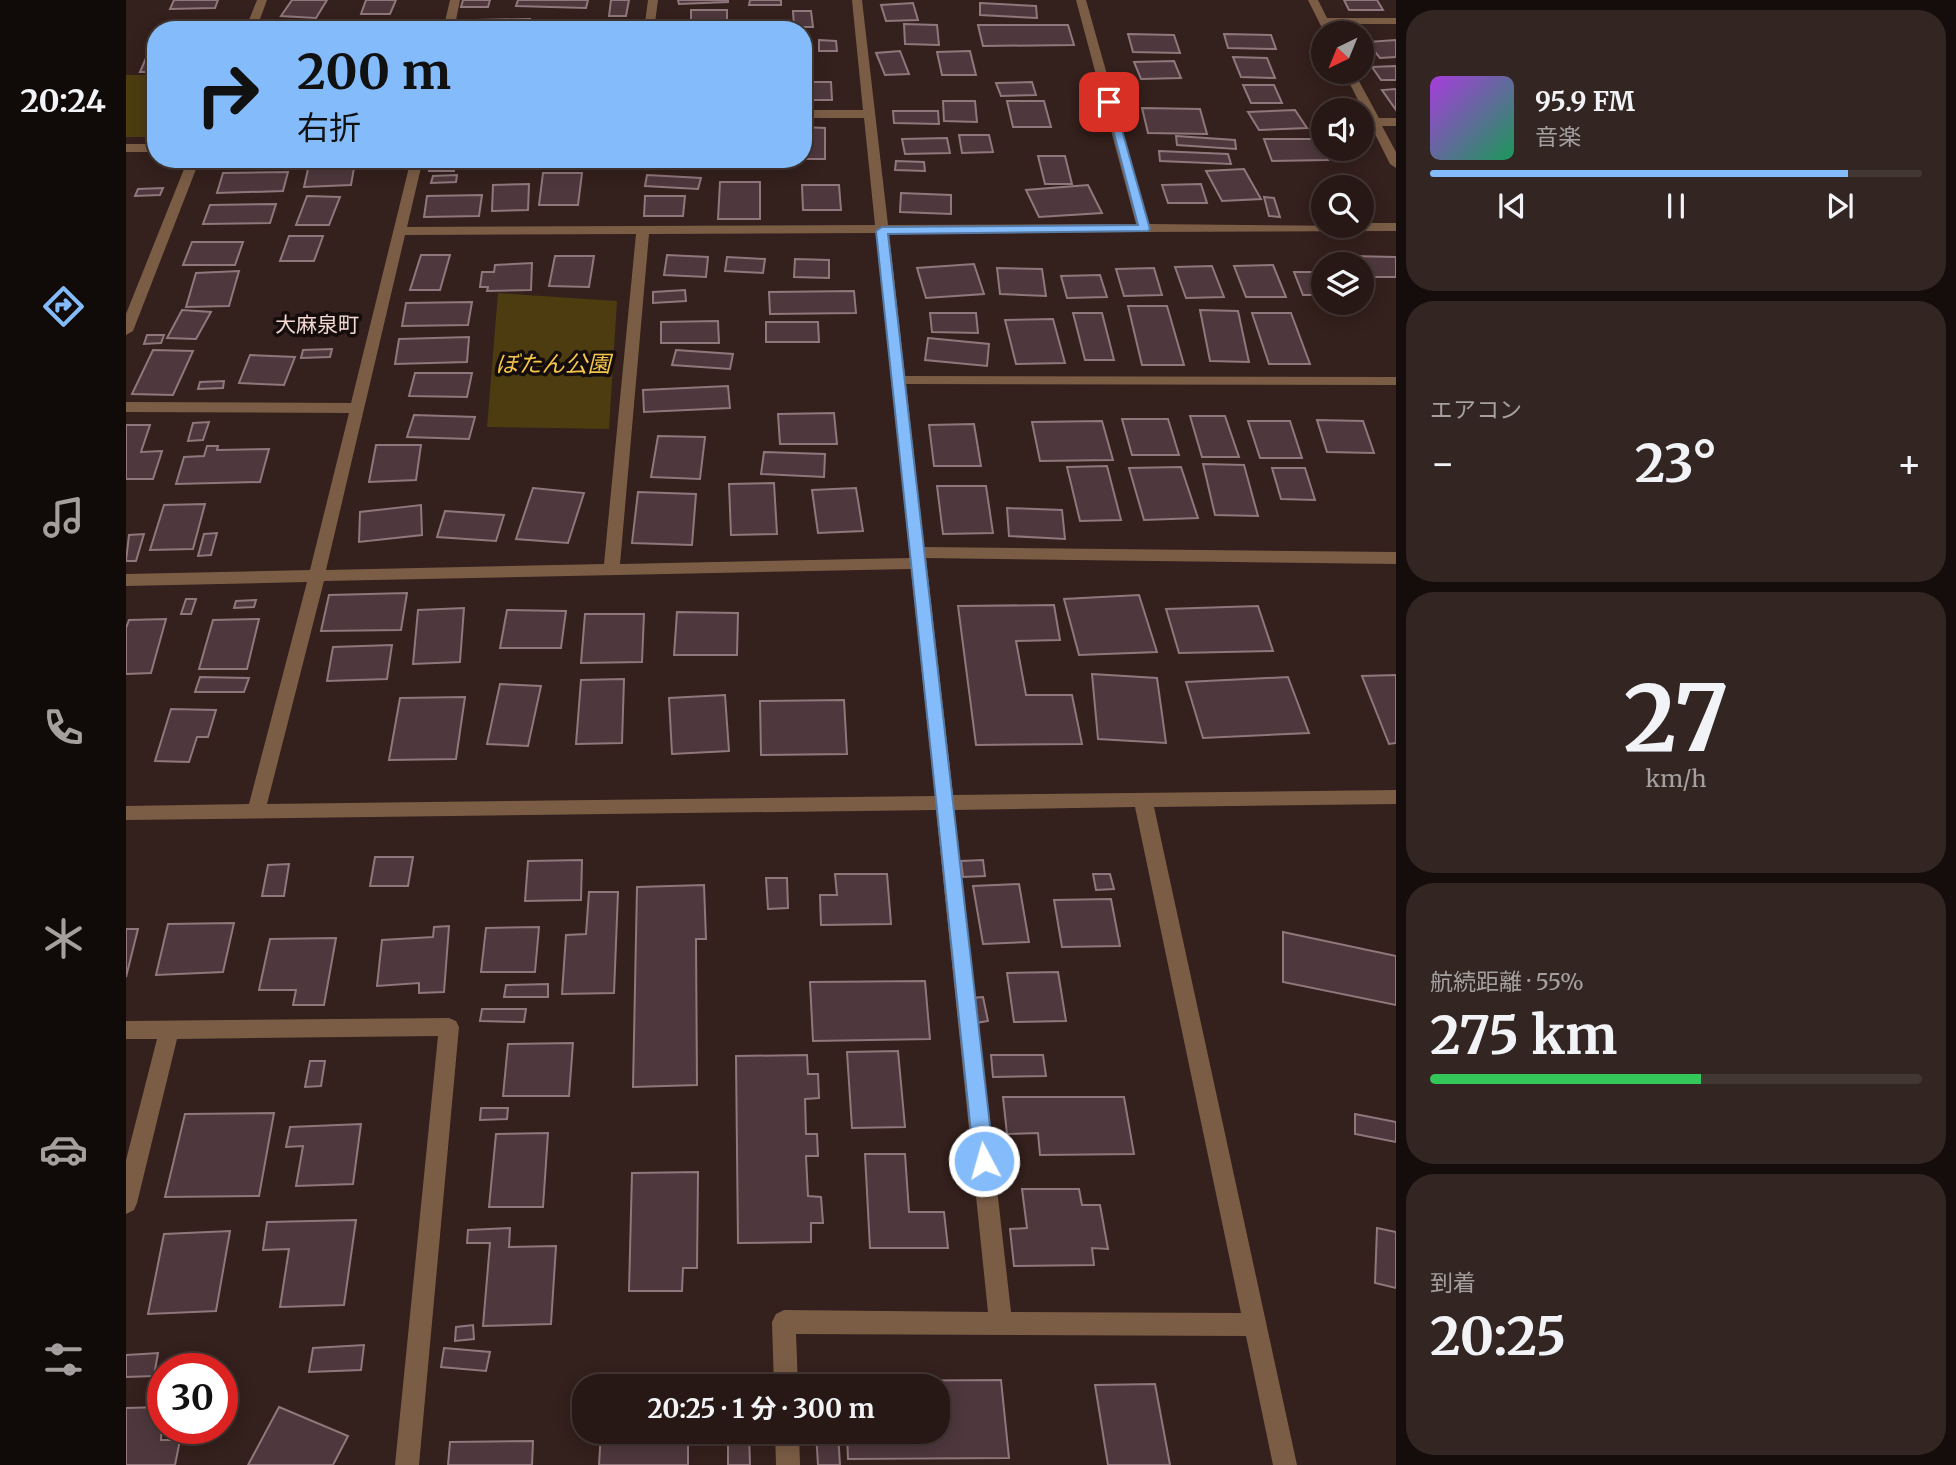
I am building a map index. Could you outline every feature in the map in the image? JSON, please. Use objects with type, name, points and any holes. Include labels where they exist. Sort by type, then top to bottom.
[{"type":"street","points":[[254,21],[262,0]]},
{"type":"street","points":[[450,21],[455,0]]},
{"type":"street","points":[[650,21],[653,0]]},
{"type":"street","points":[[857,0],[1001,1323]]},
{"type":"street","points":[[1081,0],[1144,229]]},
{"type":"street","points":[[1313,0],[1324,21]]},
{"type":"street","points":[[1374,21],[1396,21]]},
{"type":"street","points":[[1355,84],[1396,164]]},
{"type":"street","points":[[812,114],[869,114]]},
{"type":"street","points":[[1375,122],[1396,122]]},
{"type":"street","points":[[126,148],[147,148]]},
{"type":"street","points":[[126,331],[190,168]]},
{"type":"street","points":[[256,811],[317,576],[415,168]]},
{"type":"street","points":[[400,231],[1396,227]]},
{"type":"street","points":[[611,570],[643,231]]},
{"type":"street","points":[[898,380],[1396,381]]},
{"type":"street","points":[[126,407],[358,408]]},
{"type":"street","points":[[126,580],[611,570],[918,557],[1396,558]]},
{"type":"street","points":[[126,813],[1396,797]]},
{"type":"street","points":[[1143,800],[1286,1465]]},
{"type":"street","points":[[126,1030],[449,1027],[407,1465]]},
{"type":"street","points":[[126,1203],[169,1030]]},
{"type":"street","points":[[786,1374],[784,1322],[1255,1325]]},
{"type":"street","points":[[787,1444],[788,1465]]},
{"type":"green space","points":[[126,75],[147,75],[147,137],[126,137]]},
{"type":"green space","name":"ぼたん公園","points":[[498,293],[617,301],[609,429],[487,427]]},
{"type":"building","points":[[174,0],[218,0],[215,8],[170,9]]},
{"type":"building","points":[[292,0],[327,0],[316,18],[281,16]]},
{"type":"building","points":[[366,0],[396,0],[390,14],[361,14]]},
{"type":"building","points":[[463,0],[490,0],[488,7],[461,7]]},
{"type":"building","points":[[518,0],[588,0],[586,8],[516,6]]},
{"type":"building","points":[[611,0],[629,0],[626,16],[609,16]]},
{"type":"building","points":[[678,0],[728,0],[728,2],[679,4]]},
{"type":"building","points":[[750,0],[781,0],[781,5],[749,5]]},
{"type":"building","points":[[1344,0],[1377,0],[1383,10],[1349,10]]},
{"type":"building","points":[[913,3],[918,20],[886,21],[881,5]]},
{"type":"building","points":[[980,3],[1036,6],[1037,18],[980,15]]},
{"type":"building","points":[[691,10],[727,10],[727,21],[691,21]]},
{"type":"building","points":[[793,11],[811,11],[813,27],[812,21],[794,21]]},
{"type":"building","points":[[530,19],[530,21],[476,20]]},
{"type":"building","points":[[904,24],[937,25],[939,45],[905,44]]},
{"type":"building","points":[[978,25],[1068,25],[1074,45],[983,46]]},
{"type":"building","points":[[1128,34],[1174,35],[1180,53],[1133,52]]},
{"type":"building","points":[[1224,34],[1271,35],[1276,49],[1228,48]]},
{"type":"building","points":[[819,40],[836,41],[837,51],[819,51]]},
{"type":"building","points":[[1396,40],[1396,57],[1380,58],[1374,51],[1374,42]]},
{"type":"building","points":[[900,51],[909,74],[885,75],[876,53]]},
{"type":"building","points":[[970,51],[976,75],[942,75],[937,52]]},
{"type":"building","points":[[147,56],[147,72],[140,72]]},
{"type":"building","points":[[1233,57],[1267,58],[1275,78],[1241,77]]},
{"type":"building","points":[[1174,61],[1181,78],[1141,79],[1134,62]]},
{"type":"building","points":[[1396,66],[1396,80],[1381,80],[1374,67]]},
{"type":"building","points":[[812,82],[831,82],[832,100],[812,100]]},
{"type":"building","points":[[1032,82],[1036,95],[1001,96],[996,83]]},
{"type":"building","points":[[1243,85],[1274,85],[1282,103],[1251,103]]},
{"type":"building","points":[[1396,89],[1396,110],[1382,90]]},
{"type":"building","points":[[943,101],[975,101],[977,122],[944,121]]},
{"type":"building","points":[[1007,101],[1044,101],[1051,127],[1013,127]]},
{"type":"building","points":[[1142,108],[1200,109],[1207,134],[1148,133]]},
{"type":"building","points":[[1295,110],[1307,128],[1259,130],[1248,112]]},
{"type":"building","points":[[893,111],[938,111],[939,124],[894,123]]},
{"type":"building","points":[[812,127],[825,128],[825,159],[812,159]]},
{"type":"building","points":[[959,135],[989,135],[993,152],[962,153]]},
{"type":"building","points":[[1176,136],[1235,140],[1236,149],[1177,145]]},
{"type":"building","points":[[947,138],[950,153],[905,154],[902,139]]},
{"type":"building","points":[[1264,139],[1311,139],[1311,160],[1272,161]]},
{"type":"building","points":[[1159,151],[1228,154],[1231,164],[1160,161]]},
{"type":"building","points":[[1038,156],[1065,156],[1072,184],[1045,184]]},
{"type":"building","points":[[896,161],[924,162],[925,171],[895,170]]},
{"type":"building","points":[[354,168],[351,185],[304,187],[308,169]]},
{"type":"building","points":[[430,168],[454,168],[454,171],[429,171]]},
{"type":"building","points":[[1244,169],[1261,199],[1222,201],[1206,171]]},
{"type":"building","points":[[288,172],[283,191],[217,193],[223,173]]},
{"type":"building","points":[[543,173],[582,173],[578,205],[539,205]]},
{"type":"building","points":[[457,175],[456,182],[431,183],[433,176]]},
{"type":"building","points":[[647,175],[701,178],[698,189],[645,186]]},
{"type":"building","points":[[720,182],[760,182],[760,219],[718,219]]},
{"type":"building","points":[[529,184],[528,210],[492,211],[493,185]]},
{"type":"building","points":[[1201,184],[1207,203],[1168,203],[1162,185]]},
{"type":"building","points":[[802,185],[839,185],[841,210],[803,210]]},
{"type":"building","points":[[1088,185],[1102,213],[1039,217],[1026,190]]},
{"type":"building","points":[[163,188],[160,195],[135,196],[138,189]]},
{"type":"building","points":[[901,193],[951,195],[951,214],[900,212]]},
{"type":"building","points":[[482,195],[479,216],[424,217],[427,196]]},
{"type":"building","points":[[307,196],[340,197],[329,225],[296,225]]},
{"type":"building","points":[[645,196],[685,196],[683,216],[644,216]]},
{"type":"building","points":[[1264,197],[1274,198],[1280,217],[1269,216]]},
{"type":"building","points":[[276,204],[270,223],[203,224],[210,205]]},
{"type":"building","points":[[289,236],[323,236],[314,261],[280,261]]},
{"type":"building","points":[[192,242],[243,242],[235,265],[183,265]]},
{"type":"building","points":[[421,255],[450,255],[440,290],[410,290]]},
{"type":"building","points":[[667,255],[708,257],[706,277],[664,275]]},
{"type":"building","points":[[555,256],[594,256],[589,287],[549,286]]},
{"type":"building","points":[[727,257],[765,259],[763,273],[725,271]]},
{"type":"building","points":[[1374,257],[1396,257],[1396,277],[1374,277]]},
{"type":"building","points":[[795,259],[829,260],[829,278],[794,277]]},
{"type":"building","points":[[532,263],[531,290],[487,291],[488,287],[480,287],[482,272],[494,272],[495,265]]},
{"type":"building","points":[[974,264],[984,294],[926,298],[917,268]]},
{"type":"building","points":[[1273,265],[1286,297],[1246,297],[1234,266]]},
{"type":"building","points":[[1212,266],[1224,297],[1186,298],[1175,267]]},
{"type":"building","points":[[997,268],[1042,269],[1046,296],[1000,294]]},
{"type":"building","points":[[1154,268],[1162,295],[1124,296],[1116,269]]},
{"type":"building","points":[[239,271],[229,306],[186,307],[196,273]]},
{"type":"building","points":[[1294,272],[1311,272],[1311,295],[1303,295]]},
{"type":"building","points":[[1100,275],[1107,297],[1067,298],[1061,276]]},
{"type":"building","points":[[685,290],[686,301],[653,303],[653,292]]},
{"type":"building","points":[[854,291],[856,313],[770,314],[769,292]]},
{"type":"building","points":[[472,302],[468,325],[402,326],[406,303]]},
{"type":"building","points":[[1128,306],[1167,306],[1184,365],[1142,365]]},
{"type":"building","points":[[182,310],[211,312],[196,339],[167,338]]},
{"type":"building","points":[[1200,310],[1238,311],[1249,362],[1210,361]]},
{"type":"building","points":[[930,313],[976,313],[978,333],[932,332]]},
{"type":"building","points":[[1073,313],[1102,313],[1114,360],[1085,360]]},
{"type":"building","points":[[1252,313],[1291,313],[1310,364],[1269,364]]},
{"type":"building","points":[[1053,319],[1065,363],[1016,364],[1005,320]]},
{"type":"building","points":[[718,321],[719,343],[661,343],[661,322]]},
{"type":"building","points":[[766,322],[818,322],[819,342],[766,342]]},
{"type":"building","points":[[147,335],[164,335],[161,343],[144,344]]},
{"type":"building","points":[[469,337],[467,362],[395,364],[399,339]]},
{"type":"building","points":[[928,338],[989,344],[987,366],[925,360]]},
{"type":"building","points":[[332,349],[330,357],[301,358],[303,350]]},
{"type":"building","points":[[153,350],[193,351],[173,395],[132,394]]},
{"type":"building","points":[[676,350],[733,354],[730,369],[672,365]]},
{"type":"building","points":[[250,355],[295,357],[284,385],[239,383]]},
{"type":"building","points":[[415,373],[472,373],[467,397],[409,396]]},
{"type":"building","points":[[224,381],[223,388],[198,389],[200,382]]},
{"type":"building","points":[[728,386],[730,408],[644,412],[643,390]]},
{"type":"building","points":[[834,413],[837,444],[780,444],[778,414]]},
{"type":"building","points":[[414,415],[475,417],[469,439],[407,437]]},
{"type":"building","points":[[1190,416],[1225,416],[1239,457],[1202,457]]},
{"type":"building","points":[[1122,419],[1168,419],[1179,455],[1132,455]]},
{"type":"building","points":[[1317,420],[1363,421],[1374,453],[1327,452]]},
{"type":"building","points":[[1102,421],[1113,460],[1040,461],[1032,422]]},
{"type":"building","points":[[1248,421],[1290,421],[1302,458],[1260,458]]},
{"type":"building","points":[[209,422],[203,440],[188,441],[193,423]]},
{"type":"building","points":[[974,424],[981,466],[934,466],[929,425]]},
{"type":"building","points":[[126,425],[150,425],[141,452],[162,451],[153,479],[126,479]]},
{"type":"building","points":[[658,436],[705,437],[700,479],[651,477]]},
{"type":"building","points":[[376,445],[421,445],[416,480],[369,482]]},
{"type":"building","points":[[207,446],[218,446],[217,450],[269,449],[260,482],[176,484],[184,457],[204,456]]},
{"type":"building","points":[[764,452],[825,454],[824,477],[761,474]]},
{"type":"building","points":[[1203,464],[1244,465],[1258,516],[1215,515]]},
{"type":"building","points":[[1107,466],[1121,520],[1080,521],[1067,467]]},
{"type":"building","points":[[1181,467],[1198,518],[1144,520],[1129,468]]},
{"type":"building","points":[[1272,468],[1305,468],[1315,500],[1281,499]]},
{"type":"building","points":[[774,483],[777,534],[731,535],[729,484]]},
{"type":"building","points":[[937,486],[986,486],[993,533],[943,534]]},
{"type":"building","points":[[533,488],[584,493],[568,543],[516,539]]},
{"type":"building","points":[[856,488],[863,531],[818,533],[812,490]]},
{"type":"building","points":[[638,492],[696,494],[692,545],[632,543]]},
{"type":"building","points":[[205,504],[193,549],[150,550],[164,505]]},
{"type":"building","points":[[421,505],[422,535],[359,542],[360,512]]},
{"type":"building","points":[[1007,508],[1062,510],[1065,539],[1009,536]]},
{"type":"building","points":[[445,511],[504,515],[496,541],[437,537]]},
{"type":"building","points":[[217,533],[211,555],[198,556],[204,534]]},
{"type":"building","points":[[144,534],[136,561],[126,561],[129,535]]},
{"type":"building","points":[[407,593],[401,630],[321,631],[329,595]]},
{"type":"building","points":[[1139,595],[1157,652],[1079,655],[1064,599]]},
{"type":"building","points":[[186,599],[196,599],[191,614],[181,614]]},
{"type":"building","points":[[256,600],[254,607],[234,608],[236,601]]},
{"type":"building","points":[[1054,605],[1060,640],[1016,641],[1026,695],[1072,695],[1082,744],[976,745],[958,606]]},
{"type":"building","points":[[1258,606],[1273,651],[1179,653],[1166,609]]},
{"type":"building","points":[[464,608],[460,662],[413,664],[418,610]]},
{"type":"building","points":[[507,610],[566,611],[561,648],[500,648]]},
{"type":"building","points":[[677,612],[738,613],[737,655],[674,655]]},
{"type":"building","points":[[585,614],[644,614],[642,662],[581,663]]},
{"type":"building","points":[[166,619],[151,673],[126,674],[126,628],[129,620]]},
{"type":"building","points":[[259,619],[247,669],[199,669],[213,620]]},
{"type":"building","points":[[392,645],[387,679],[327,681],[333,647]]},
{"type":"building","points":[[1092,674],[1157,678],[1166,743],[1098,739]]},
{"type":"building","points":[[1396,675],[1396,743],[1389,744],[1362,676]]},
{"type":"building","points":[[200,677],[249,678],[244,692],[195,692]]},
{"type":"building","points":[[1288,677],[1309,733],[1203,738],[1186,682]]},
{"type":"building","points":[[624,679],[622,743],[576,744],[581,680]]},
{"type":"building","points":[[500,684],[541,686],[528,746],[487,744]]},
{"type":"building","points":[[725,695],[729,751],[672,754],[669,698]]},
{"type":"building","points":[[465,697],[456,759],[389,760],[400,698]]},
{"type":"building","points":[[844,700],[847,754],[761,755],[760,701]]},
{"type":"building","points":[[171,709],[216,710],[208,737],[197,737],[189,762],[155,761]]},
{"type":"building","points":[[375,857],[413,857],[408,886],[370,886]]},
{"type":"building","points":[[582,860],[581,900],[525,901],[528,861]]},
{"type":"building","points":[[983,860],[985,876],[963,877],[961,861]]},
{"type":"building","points":[[289,864],[284,896],[262,896],[268,865]]},
{"type":"building","points":[[835,874],[887,874],[891,924],[821,925],[820,895],[837,895]]},
{"type":"building","points":[[1093,874],[1110,874],[1114,889],[1096,890]]},
{"type":"building","points":[[766,878],[787,878],[788,908],[768,909]]},
{"type":"building","points":[[1019,884],[1029,942],[983,944],[973,886]]},
{"type":"building","points":[[704,885],[706,939],[696,939],[697,1085],[633,1087],[637,887]]},
{"type":"building","points":[[589,892],[618,892],[614,993],[562,994],[566,935],[586,934]]},
{"type":"building","points":[[1111,899],[1120,946],[1062,947],[1054,900]]},
{"type":"building","points":[[234,923],[223,972],[156,975],[168,924]]},
{"type":"building","points":[[449,926],[444,992],[419,993],[419,983],[377,986],[382,940],[433,937],[434,927]]},
{"type":"building","points":[[539,927],[535,972],[481,972],[486,928]]},
{"type":"building","points":[[126,929],[138,929],[126,977]]},
{"type":"building","points":[[1283,932],[1396,956],[1396,1005],[1283,982]]},
{"type":"building","points":[[336,938],[324,1005],[293,1005],[296,990],[259,990],[270,939]]},
{"type":"building","points":[[1058,972],[1066,1021],[1014,1022],[1007,973]]},
{"type":"building","points":[[925,981],[930,1039],[813,1041],[810,982]]},
{"type":"building","points":[[548,984],[548,997],[504,997],[506,985]]},
{"type":"building","points":[[983,997],[988,1021],[976,1023],[971,998]]},
{"type":"building","points":[[482,1009],[526,1009],[524,1022],[480,1021]]},
{"type":"building","points":[[573,1043],[569,1096],[503,1096],[508,1044]]},
{"type":"building","points":[[898,1051],[905,1127],[852,1128],[847,1052]]},
{"type":"building","points":[[807,1055],[808,1074],[818,1074],[819,1098],[805,1099],[806,1134],[817,1134],[818,1156],[806,1156],[808,1196],[821,1197],[823,1223],[811,1223],[811,1242],[738,1243],[736,1056]]},
{"type":"building","points":[[991,1055],[1043,1055],[1046,1076],[993,1077]]},
{"type":"building","points":[[310,1061],[325,1061],[321,1086],[305,1087]]},
{"type":"building","points":[[1003,1097],[1124,1097],[1134,1154],[1040,1155],[1038,1133],[1007,1134]]},
{"type":"building","points":[[481,1108],[508,1108],[507,1119],[480,1120]]},
{"type":"building","points":[[274,1113],[259,1196],[165,1197],[185,1114]]},
{"type":"building","points":[[1355,1114],[1396,1122],[1396,1142],[1355,1134]]},
{"type":"building","points":[[361,1124],[353,1184],[296,1186],[303,1146],[286,1147],[290,1127]]},
{"type":"building","points":[[548,1133],[543,1207],[489,1207],[496,1134]]},
{"type":"building","points":[[865,1154],[905,1154],[909,1212],[944,1212],[948,1248],[870,1248]]},
{"type":"building","points":[[698,1172],[697,1268],[683,1268],[682,1291],[629,1291],[632,1173]]},
{"type":"building","points":[[1022,1189],[1079,1189],[1082,1205],[1100,1205],[1108,1249],[1092,1248],[1094,1265],[1014,1266],[1010,1229],[1027,1228]]},
{"type":"building","points":[[356,1220],[344,1305],[280,1307],[289,1249],[263,1250],[267,1222]]},
{"type":"building","points":[[510,1228],[509,1247],[556,1246],[551,1324],[483,1326],[490,1243],[467,1243],[468,1230]]},
{"type":"building","points":[[1377,1228],[1396,1232],[1396,1288],[1375,1283]]},
{"type":"building","points":[[230,1231],[216,1311],[148,1314],[164,1234]]},
{"type":"building","points":[[473,1325],[474,1339],[455,1341],[456,1327]]},
{"type":"building","points":[[364,1345],[361,1370],[309,1372],[313,1348]]},
{"type":"building","points":[[444,1348],[490,1352],[486,1371],[441,1367]]},
{"type":"building","points":[[147,1354],[147,1376],[126,1377],[126,1355]]},
{"type":"building","points":[[950,1380],[1001,1380],[1009,1458],[848,1459],[847,1444],[950,1444]]},
{"type":"building","points":[[1155,1384],[1170,1465],[1108,1465],[1095,1385]]},
{"type":"building","points":[[147,1407],[147,1444],[179,1444],[175,1465],[126,1465],[126,1408]]},
{"type":"building","points":[[279,1407],[348,1436],[333,1465],[248,1465]]},
{"type":"building","points":[[533,1441],[532,1465],[448,1465],[450,1442]]},
{"type":"building","points":[[600,1444],[688,1444],[688,1465],[599,1465]]},
{"type":"building","points":[[728,1444],[749,1444],[750,1465],[728,1465]]},
{"type":"building","points":[[817,1444],[839,1444],[840,1465],[818,1465]]},
{"type":"district","name":"大麻泉町","points":[[317,325]]},
{"type":"route","points":[[984,1161],[882,231],[1144,229],[1109,102]]}]
